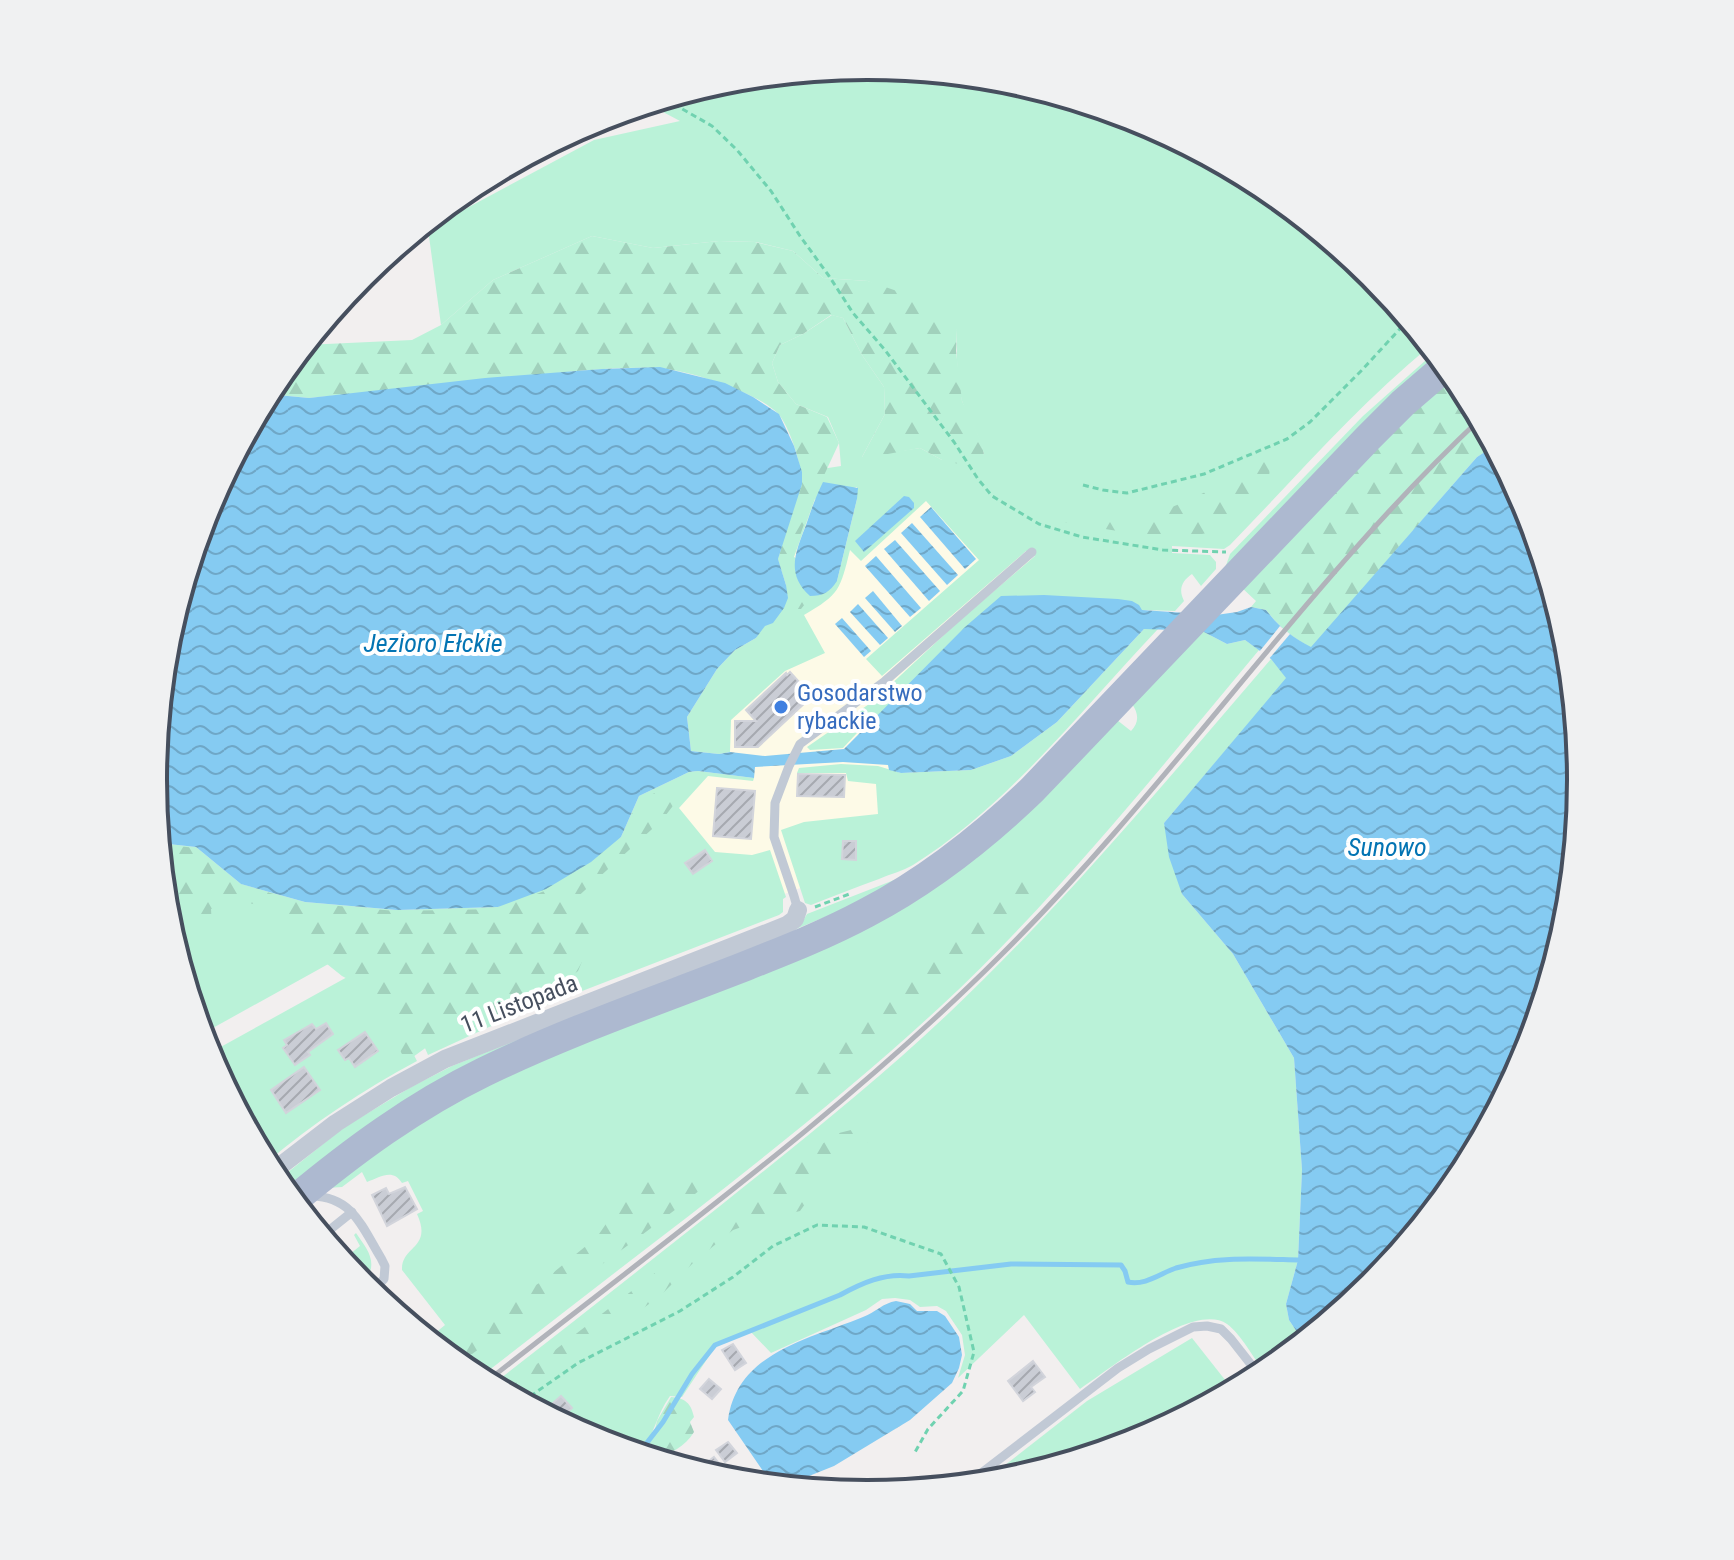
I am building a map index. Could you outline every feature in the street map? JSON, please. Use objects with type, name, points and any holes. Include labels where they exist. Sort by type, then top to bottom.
[{"type":"main road","points":[[303,1193],[392,1125],[483,1072],[826,933],[867,913],[952,859],[1001,820],[1038,784],[1368,438],[1437,374]]},
{"type":"street","name":"11 Listopada","points":[[282,1164],[336,1123],[445,1059],[787,925],[795,919],[798,910]]},
{"type":"lane","points":[[798,910],[774,837],[775,803],[800,744],[885,681],[1032,552]]},
{"type":"lane","points":[[306,1197],[329,1197],[352,1212],[385,1266],[384,1279],[380,1283]]},
{"type":"lane","points":[[331,1229],[352,1212]]},
{"type":"lane","points":[[985,1470],[1118,1368],[1193,1327],[1221,1329],[1251,1365]]},
{"type":"path","points":[[678,106],[712,126],[771,191],[853,313],[885,350],[992,496],[1039,524],[1082,537],[1163,550],[1228,552]]},
{"type":"path","points":[[1083,485],[1127,493],[1204,474],[1287,439],[1310,422],[1401,328]]},
{"type":"path","points":[[533,1395],[578,1363],[680,1311],[733,1277],[773,1246],[817,1225],[864,1227],[941,1254],[959,1287],[974,1352],[963,1391],[928,1429],[914,1454]]},
{"type":"shaded area","points":[[917,459],[998,545],[1038,561],[908,847],[589,968],[788,557],[820,476]]},
{"type":"green space","points":[[867,80],[913,81],[1004,93],[1092,117],[1177,152],[1256,198],[1329,254],[1393,318],[1421,353],[1352,418],[1230,545],[1224,549],[1172,546],[1172,553],[1210,555],[1216,562],[1216,569],[1201,586],[1192,574],[1186,579],[1181,589],[1184,601],[1175,611],[1142,610],[872,721],[870,719],[843,748],[810,750],[807,747],[872,702],[1035,556],[1026,551],[882,676],[866,659],[979,560],[926,501],[861,561],[850,550],[837,590],[804,615],[825,653],[785,671],[731,720],[730,752],[691,751],[687,717],[717,669],[735,650],[756,638],[786,585],[778,559],[802,472],[841,466],[839,443],[828,417],[796,404],[778,382],[772,363],[780,345],[832,315],[843,318],[862,355],[884,387],[885,414],[862,457],[920,448],[942,460],[984,455],[962,401],[957,366],[957,330],[868,281],[823,278],[793,251],[756,242],[719,241],[653,248],[592,236],[493,280],[441,325],[429,235],[456,214],[594,140],[680,121],[662,111],[730,93],[776,86]],"holes":[[[857,487],[857,499],[837,581],[794,557],[815,499]]]},
{"type":"green space","points":[[592,236],[653,248],[719,241],[755,242],[793,251],[823,278],[868,281],[946,308],[957,330],[956,351],[962,401],[982,443],[984,455],[980,463],[963,465],[942,460],[920,448],[861,459],[885,414],[884,387],[862,355],[843,318],[831,315],[780,345],[772,363],[778,382],[796,404],[827,417],[839,443],[813,499],[792,558],[795,583],[805,604],[801,609],[796,609],[778,559],[802,485],[798,459],[780,416],[758,399],[741,391],[685,372],[615,368],[309,398],[282,395],[320,344],[412,340],[441,325],[493,280]]},
{"type":"green space","points":[[1426,360],[1431,367],[1223,574],[1230,554],[1363,416]]},
{"type":"green space","points":[[1444,384],[1485,452],[1477,457],[1311,648],[1286,631],[1266,610],[1251,607],[1256,601],[1241,587],[1375,447]]},
{"type":"green space","points":[[1271,452],[1269,478],[1256,499],[1239,518],[1207,533],[1172,540],[1063,522],[1121,521],[1156,513],[1207,491]]},
{"type":"green space","points":[[1144,629],[1158,629],[1042,755],[981,815],[905,869],[811,905],[805,903],[781,830],[804,822],[878,814],[876,784],[848,781],[846,773],[797,773],[799,768],[841,764],[878,766],[901,773],[971,770],[1011,756],[1057,722]]},
{"type":"green space","points":[[1202,631],[1227,644],[1245,640],[1259,650],[1066,878],[941,1006],[786,1139],[490,1369],[437,1332],[445,1325],[402,1270],[406,1256],[419,1241],[421,1225],[417,1214],[423,1211],[408,1181],[402,1183],[390,1175],[367,1182],[362,1172],[342,1187],[327,1188],[371,1153],[506,1073],[809,954],[1117,720],[1131,731],[1137,718],[1132,704]]},
{"type":"green space","points":[[1271,659],[1287,678],[1164,823],[1182,894],[1233,954],[1294,1058],[1302,1170],[1298,1260],[1286,1304],[1289,1320],[1297,1332],[1257,1361],[1227,1324],[1212,1319],[1194,1322],[1152,1340],[1080,1389],[1024,1315],[958,1378],[965,1355],[962,1335],[946,1311],[937,1306],[920,1307],[910,1300],[882,1299],[866,1310],[771,1353],[750,1331],[715,1347],[682,1397],[670,1396],[646,1444],[557,1408],[502,1377],[720,1206],[894,1063],[993,970],[1154,795]]},
{"type":"green space","points":[[689,772],[754,778],[753,781],[708,776],[679,808],[715,852],[752,855],[770,850],[786,897],[783,899],[783,912],[779,915],[489,1027],[428,1055],[394,977],[341,957],[213,1028],[180,917],[170,844],[196,847],[241,884],[305,902],[397,910],[498,907],[621,837],[639,796]]},
{"type":"green space","points":[[677,785],[686,789],[662,820],[573,901],[591,940],[578,971],[536,1004],[431,1044],[406,1062],[366,989],[327,964],[310,958],[291,922],[244,902],[211,909],[212,927],[200,926],[178,905],[170,845],[196,848],[240,884],[304,903],[396,911],[498,909],[547,890],[592,863],[622,837],[639,799]]},
{"type":"green space","points":[[1033,873],[1042,881],[1043,889],[987,944],[809,1101],[801,1104],[794,1098],[791,1075],[842,1039],[884,994],[921,970],[947,941],[972,927],[992,908],[1000,892],[1020,877]]},
{"type":"green space","points":[[907,875],[880,894],[526,1042],[297,1185],[288,1173],[343,1128],[452,1066],[800,926],[807,914]]},
{"type":"green space","points":[[349,976],[374,978],[417,1061],[339,1108],[276,1155],[239,1090],[220,1047]]},
{"type":"green space","points":[[855,1129],[870,1130],[871,1139],[818,1186],[800,1211],[733,1230],[694,1262],[660,1296],[631,1317],[583,1342],[567,1362],[526,1391],[512,1383],[835,1134]]},
{"type":"green space","points":[[685,1171],[703,1172],[705,1186],[639,1237],[470,1356],[454,1345],[499,1305],[543,1281],[597,1237],[633,1179],[644,1172],[668,1179]]},
{"type":"green space","points":[[356,1233],[367,1249],[371,1259],[370,1272],[351,1253],[360,1246],[354,1235]]},
{"type":"green space","points":[[1192,1338],[1226,1381],[1135,1427],[1092,1443],[1002,1467],[1087,1401]]},
{"type":"green space","points":[[671,1397],[684,1400],[694,1417],[690,1422],[694,1432],[684,1444],[671,1452],[648,1445]]},
{"type":"water","points":[[660,367],[725,383],[753,397],[779,414],[802,472],[802,484],[778,559],[788,598],[784,608],[773,623],[735,650],[717,669],[687,717],[691,751],[719,754],[730,752],[765,756],[844,749],[965,627],[1001,596],[1118,599],[1132,601],[1142,610],[1216,615],[1251,607],[1266,610],[1286,631],[1311,647],[1477,457],[1485,452],[1514,512],[1530,555],[1554,643],[1561,689],[1566,734],[1566,826],[1554,917],[1530,1005],[1514,1048],[1495,1090],[1449,1169],[1393,1242],[1329,1306],[1297,1332],[1289,1320],[1286,1304],[1298,1260],[1302,1170],[1294,1058],[1233,954],[1182,894],[1169,857],[1164,823],[1286,678],[1271,659],[1245,640],[1227,644],[1202,631],[1144,629],[1057,722],[1011,756],[971,770],[901,773],[889,770],[888,765],[843,762],[755,767],[754,778],[689,772],[639,796],[621,837],[591,862],[546,889],[498,907],[397,910],[305,902],[241,884],[196,847],[170,844],[168,734],[180,643],[191,599],[220,512],[239,470],[282,395],[309,398],[485,378]]},
{"type":"water","points":[[823,482],[858,488],[857,499],[837,581],[826,593],[810,596],[797,579],[795,562]]},
{"type":"water","points":[[904,496],[914,503],[914,508],[864,552],[855,541]]},
{"type":"water","points":[[931,507],[976,559],[965,569],[920,517]]},
{"type":"water","points":[[912,523],[958,575],[947,585],[901,533]]},
{"type":"water","points":[[895,540],[940,591],[929,601],[884,549]]},
{"type":"water","points":[[876,556],[921,608],[910,617],[865,566]]},
{"type":"water","points":[[873,591],[902,626],[895,632],[865,598]]},
{"type":"water","points":[[858,604],[888,638],[880,645],[850,612]]},
{"type":"water","points":[[842,618],[871,651],[864,657],[835,624]]},
{"type":"water","points":[[896,1301],[910,1304],[917,1311],[937,1311],[945,1316],[959,1337],[962,1355],[952,1383],[910,1420],[834,1466],[806,1477],[764,1472],[728,1420],[734,1397],[745,1378],[779,1351]]},
{"type":"pier","points":[[1280,626],[1290,634],[1268,660],[1259,652]]},
{"type":"building","points":[[790,672],[810,694],[807,696],[809,699],[758,747],[735,747],[735,721],[756,721],[746,710]]},
{"type":"building","points":[[798,774],[845,775],[844,797],[797,796]]},
{"type":"building","points":[[717,788],[755,791],[751,839],[713,836]]},
{"type":"building","points":[[843,841],[856,841],[856,860],[842,859]]},
{"type":"building","points":[[705,850],[712,861],[693,874],[685,863]]},
{"type":"building","points":[[326,1023],[333,1034],[295,1065],[283,1048],[287,1045],[284,1040],[312,1024],[316,1029]]},
{"type":"building","points":[[365,1032],[378,1051],[355,1067],[338,1050]]},
{"type":"building","points":[[304,1067],[320,1090],[286,1113],[271,1090]]},
{"type":"building","points":[[405,1187],[417,1209],[387,1226],[372,1195],[386,1188],[389,1194]]},
{"type":"building","points":[[733,1344],[746,1363],[735,1370],[722,1350]]},
{"type":"building","points":[[1033,1361],[1045,1377],[1031,1387],[1035,1392],[1023,1401],[1008,1381]]},
{"type":"building","points":[[709,1379],[721,1389],[712,1399],[700,1389]]},
{"type":"building","points":[[561,1396],[572,1408],[567,1413],[551,1405]]},
{"type":"building","points":[[728,1442],[737,1453],[725,1462],[716,1450]]},
{"type":"waterway","points":[[646,1444],[715,1345],[873,1280],[1011,1264],[1121,1265],[1128,1282],[1134,1283],[1147,1281],[1176,1268],[1206,1262],[1298,1260]]},
{"type":"railway","points":[[497,1374],[815,1123],[941,1013],[1001,955],[1123,823],[1355,549],[1471,427]]},
{"type":"place","name":"Gosodarstwo rybackie","points":[[781,707]]},
{"type":"water label","name":"Jezioro Ełckie","points":[[433,643]]},
{"type":"water label","name":"Sunowo","points":[[1387,847]]}]
